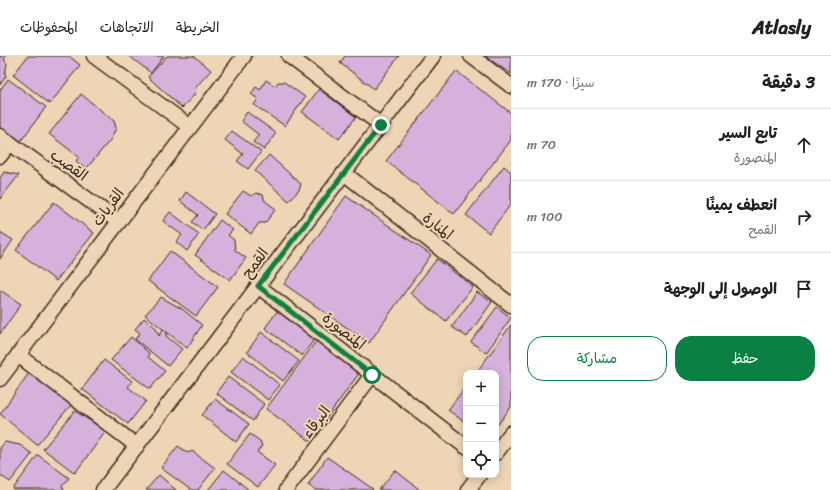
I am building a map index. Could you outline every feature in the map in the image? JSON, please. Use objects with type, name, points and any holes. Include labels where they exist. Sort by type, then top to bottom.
[{"type":"street","points":[[94,56],[190,127]]},
{"type":"street","name":"القريات","points":[[0,379],[244,56]]},
{"type":"street","points":[[289,56],[381,125]]},
{"type":"street","name":"القمح","points":[[104,490],[433,56]]},
{"type":"street","points":[[471,56],[511,86]]},
{"type":"street","points":[[0,156],[5,139]]},
{"type":"street","name":"القصب","points":[[5,139],[118,222]]},
{"type":"street","name":"المنارة","points":[[344,173],[511,305]]},
{"type":"street","name":"المنصورة","points":[[258,286],[463,445]]},
{"type":"street","points":[[18,355],[137,446]]},
{"type":"street","name":"البرقاء","points":[[286,490],[372,375]]},
{"type":"street","points":[[499,449],[511,433]]},
{"type":"street","points":[[468,490],[477,478]]},
{"type":"building","points":[[0,56],[6,56],[4,59],[7,64],[6,76],[0,85]]},
{"type":"building","points":[[28,56],[69,56],[80,65],[50,104],[13,75]]},
{"type":"building","points":[[129,56],[164,56],[151,73]]},
{"type":"building","points":[[167,56],[194,56],[211,70],[196,87],[195,94],[182,108],[148,77]]},
{"type":"building","points":[[345,56],[399,56],[374,89],[340,63]]},
{"type":"building","points":[[485,56],[511,56],[511,74]]},
{"type":"building","points":[[456,71],[511,113],[511,140],[454,214],[386,161]]},
{"type":"building","points":[[8,79],[46,107],[20,142],[0,127],[0,90]]},
{"type":"building","points":[[266,80],[275,86],[278,82],[284,82],[305,97],[285,126],[254,105],[258,99],[251,94],[256,87],[260,90]]},
{"type":"building","points":[[319,89],[356,117],[339,139],[302,112]]},
{"type":"building","points":[[81,94],[114,121],[116,128],[111,139],[86,169],[76,161],[79,157],[49,134]]},
{"type":"building","points":[[247,112],[276,133],[264,150],[253,142],[259,135],[241,121]]},
{"type":"building","points":[[232,131],[261,152],[248,169],[237,161],[243,154],[225,140]]},
{"type":"building","points":[[269,155],[301,184],[299,190],[289,201],[255,171]]},
{"type":"building","points":[[504,166],[511,172],[511,204],[489,233],[466,215]]},
{"type":"building","points":[[4,172],[19,175],[0,199],[0,178]]},
{"type":"building","points":[[243,191],[251,196],[256,193],[263,195],[265,201],[276,209],[265,223],[259,223],[251,234],[225,214]]},
{"type":"building","points":[[186,192],[215,214],[203,230],[192,222],[198,215],[180,201]]},
{"type":"building","points":[[346,196],[431,255],[369,343],[284,284]]},
{"type":"building","points":[[54,202],[94,233],[56,281],[16,250]]},
{"type":"building","points":[[170,212],[199,234],[187,251],[176,242],[182,235],[163,221]]},
{"type":"building","points":[[220,220],[233,230],[228,235],[234,240],[235,250],[246,258],[230,280],[195,255]]},
{"type":"building","points":[[0,232],[13,240],[0,259]]},
{"type":"building","points":[[170,251],[218,287],[196,316],[148,281]]},
{"type":"building","points":[[437,259],[473,287],[446,321],[410,293]]},
{"type":"building","points":[[0,290],[21,304],[0,334]]},
{"type":"building","points":[[477,292],[492,302],[467,337],[452,327]]},
{"type":"building","points":[[161,297],[182,309],[202,325],[187,348],[145,315]]},
{"type":"building","points":[[497,307],[511,318],[486,353],[471,342]]},
{"type":"building","points":[[278,310],[316,337],[302,356],[265,328]]},
{"type":"building","points":[[144,318],[156,328],[159,336],[163,329],[167,332],[166,336],[182,349],[168,366],[135,339],[140,333],[135,329]]},
{"type":"building","points":[[511,325],[511,407],[499,423],[499,370],[478,370]]},
{"type":"building","points":[[261,332],[299,361],[283,381],[247,352]]},
{"type":"building","points":[[131,337],[149,353],[148,357],[165,371],[150,389],[111,360]]},
{"type":"building","points":[[317,340],[360,372],[310,441],[266,409]]},
{"type":"building","points":[[243,356],[280,385],[268,400],[231,372]]},
{"type":"building","points":[[104,360],[132,381],[128,387],[146,401],[128,424],[82,389]]},
{"type":"building","points":[[29,373],[71,405],[37,445],[0,414]]},
{"type":"building","points":[[228,377],[264,404],[253,421],[216,393]]},
{"type":"building","points":[[463,390],[463,421],[448,410]]},
{"type":"building","points":[[215,399],[249,424],[236,442],[202,415]]},
{"type":"building","points":[[75,411],[106,431],[75,473],[43,449]]},
{"type":"building","points":[[250,434],[260,441],[262,446],[257,452],[275,465],[258,487],[227,464]]},
{"type":"building","points":[[5,442],[20,445],[32,454],[10,482],[0,475],[0,448]]},
{"type":"building","points":[[178,446],[188,453],[192,451],[215,468],[198,490],[191,490],[161,468]]},
{"type":"building","points":[[38,455],[69,478],[62,486],[64,490],[13,489]]},
{"type":"building","points":[[327,457],[373,489],[316,490],[308,485]]},
{"type":"building","points":[[224,470],[249,490],[208,490]]},
{"type":"building","points":[[395,470],[420,490],[379,490]]},
{"type":"building","points":[[159,475],[176,490],[146,490]]},
{"type":"route","points":[[372,375],[258,286],[381,125]]}]
